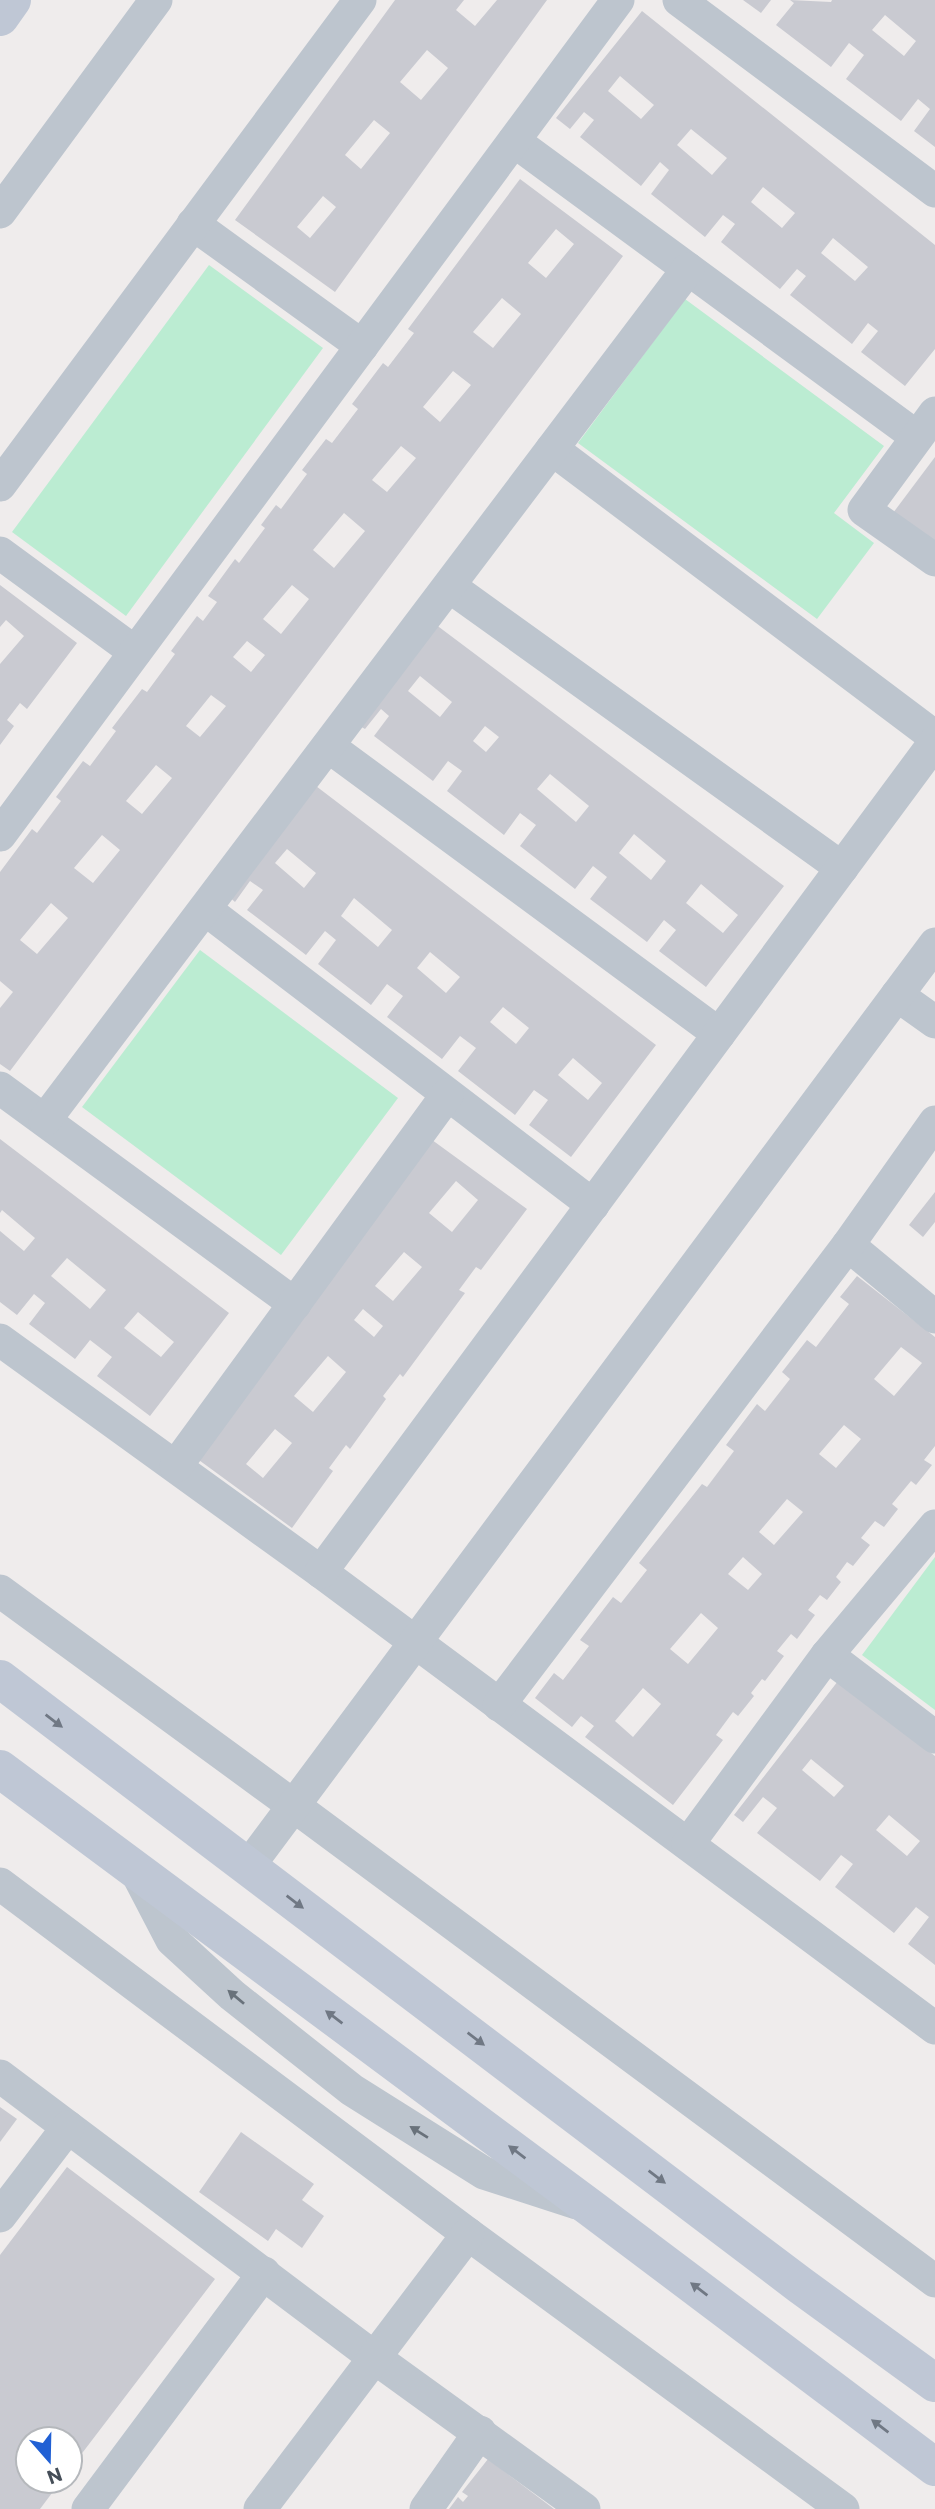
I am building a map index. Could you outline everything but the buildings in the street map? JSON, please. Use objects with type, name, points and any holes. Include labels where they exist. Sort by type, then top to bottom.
[{"type":"street","points":[[0,17],[12,0]]},
{"type":"street","points":[[0,212],[156,0]]},
{"type":"street","points":[[0,485],[360,0]]},
{"type":"street","points":[[0,835],[618,0]]},
{"type":"street","points":[[679,0],[935,191]]},
{"type":"street","points":[[514,141],[688,269],[926,425],[863,510],[935,560]]},
{"type":"street","points":[[193,224],[362,346]]},
{"type":"street","points":[[45,1120],[688,269]]},
{"type":"street","points":[[321,1572],[935,740],[552,449]]},
{"type":"street","points":[[0,553],[135,652]]},
{"type":"street","points":[[449,586],[842,868]]},
{"type":"street","points":[[328,746],[719,1034]]},
{"type":"street","points":[[205,909],[593,1205]]},
{"type":"street","points":[[248,1867],[935,944]]},
{"type":"street","points":[[897,995],[935,1022]]},
{"type":"street","points":[[0,1088],[295,1304]]},
{"type":"street","points":[[176,1466],[447,1095]]},
{"type":"street","points":[[499,1705],[848,1245],[935,1122]]},
{"type":"street","points":[[848,1245],[935,1317]]},
{"type":"street","points":[[0,1340],[321,1572],[935,2028]]},
{"type":"street","points":[[688,1844],[827,1656],[935,1526]]},
{"type":"street","points":[[0,1591],[935,2281]]},
{"type":"street","points":[[827,1656],[935,1737]]},
{"type":"street","points":[[0,1679],[800,2285],[935,2383]]},
{"type":"street","points":[[0,1769],[592,2208],[935,2467]]},
{"type":"street","points":[[0,1884],[842,2509]]},
{"type":"street","points":[[0,2076],[375,2358],[584,2509]]},
{"type":"street","points":[[0,2216],[68,2127]]},
{"type":"street","points":[[260,2509],[468,2234]]},
{"type":"street","points":[[88,2509],[264,2273]]},
{"type":"street","points":[[426,2509],[480,2432]]},
{"type":"green space","points":[[209,265],[323,348],[126,616],[12,532]]},
{"type":"green space","points":[[685,299],[884,446],[834,513],[874,543],[817,619],[578,443]]},
{"type":"green space","points":[[200,950],[398,1098],[281,1255],[82,1107]]},
{"type":"green space","points":[[935,1557],[935,1710],[862,1655]]}]
